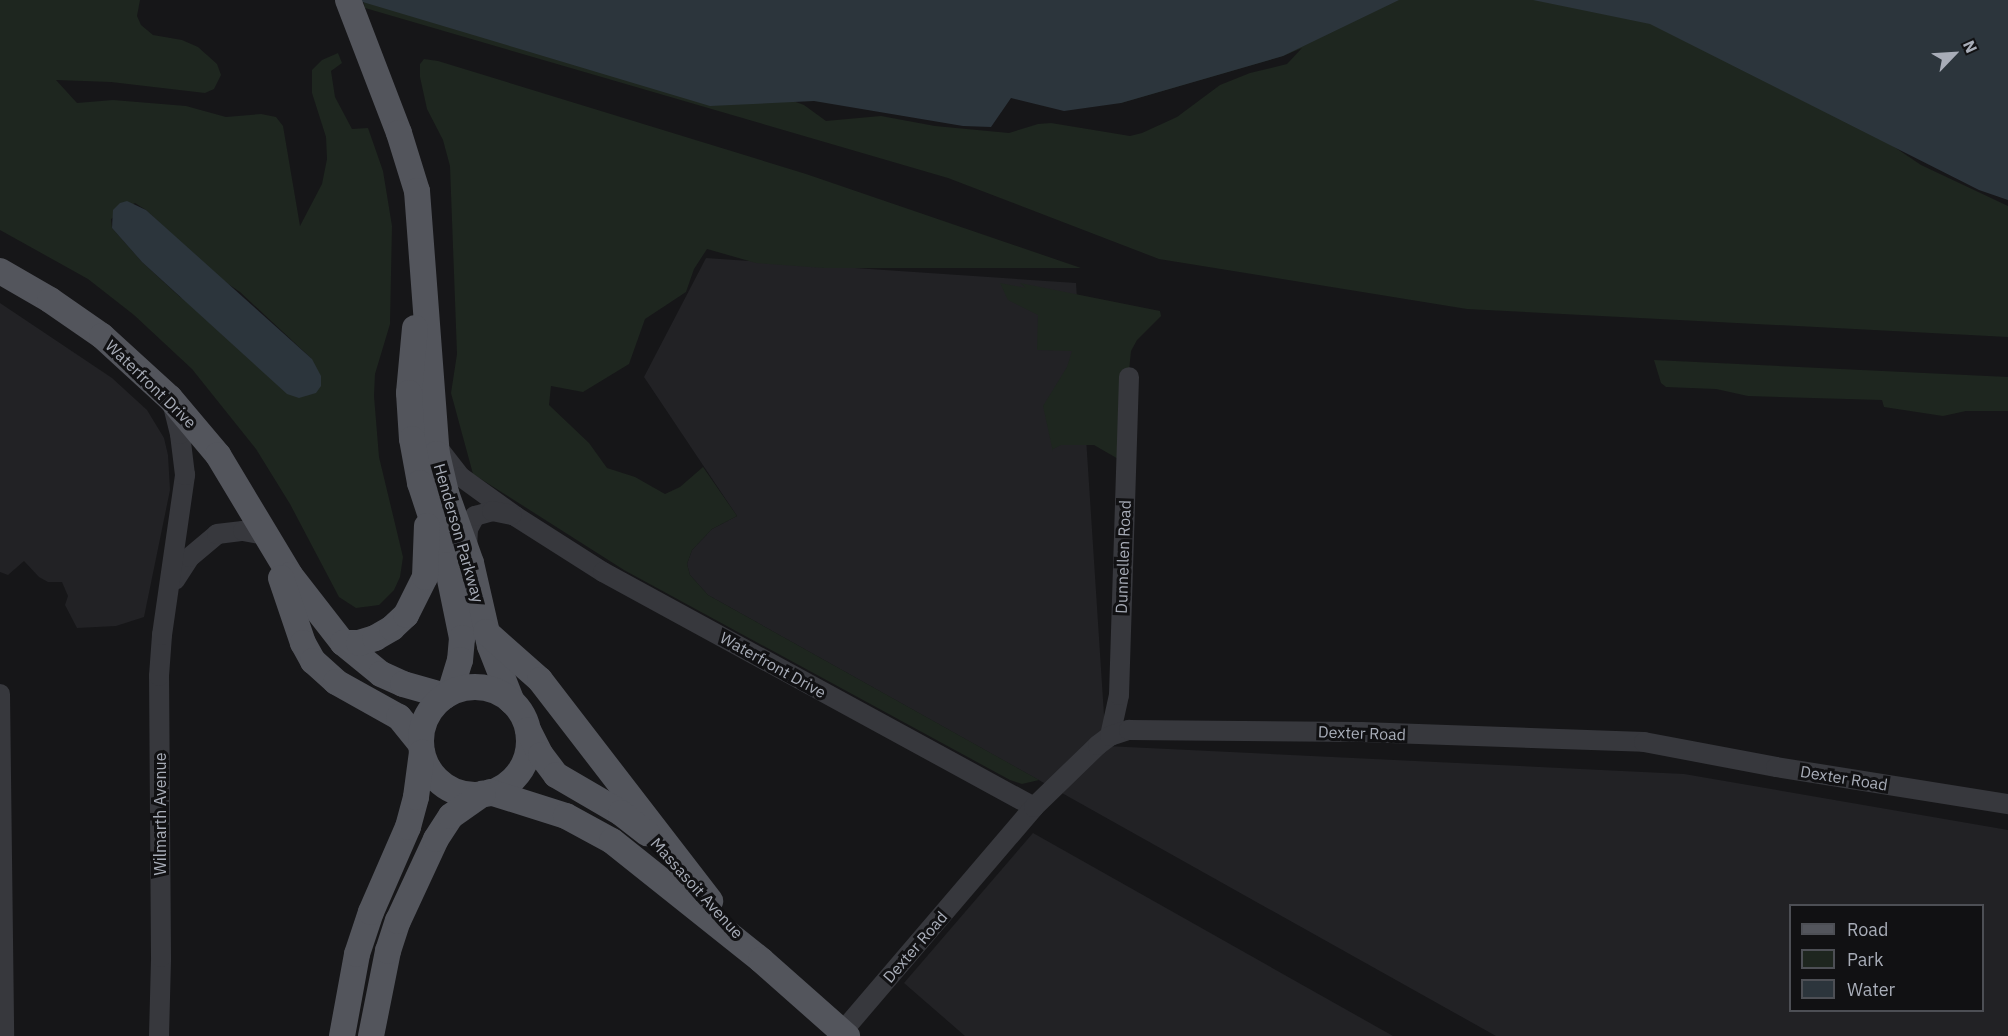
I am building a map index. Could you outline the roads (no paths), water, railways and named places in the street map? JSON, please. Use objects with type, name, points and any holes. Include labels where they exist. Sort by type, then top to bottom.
[{"type":"main road","name":"Henderson Parkway","points":[[348,0],[415,181],[423,250],[435,443],[444,483],[467,551],[486,632],[512,702],[526,726]]},
{"type":"main road","name":"Henderson Parkway","points":[[342,1036],[357,954],[374,904],[408,827],[416,797],[426,717],[447,694],[460,660],[462,638],[447,565],[424,498],[413,447],[409,401],[423,250]]},
{"type":"main road","name":"Waterfront Drive","points":[[2,278],[51,300],[102,336],[170,398],[223,462],[265,534],[311,605],[343,643],[381,674],[403,684],[447,694]]},
{"type":"main road","points":[[343,643],[359,643],[384,634],[399,622],[412,606],[425,577],[427,564],[424,498]]},
{"type":"main road","name":"Waterfront Drive","points":[[265,534],[303,643],[313,661],[336,682],[399,717],[422,748]]},
{"type":"main road","points":[[486,632],[540,680],[710,901]]},
{"type":"main road","points":[[447,694],[480,687],[498,692],[512,702]]},
{"type":"main road","points":[[371,1036],[388,951],[398,921],[436,839],[451,816],[487,793],[510,782],[521,768],[528,746],[526,726]]},
{"type":"main road","name":"Massasoit Avenue","points":[[526,726],[541,755],[556,775],[641,828],[671,855],[761,960]]},
{"type":"main road","points":[[422,748],[429,769],[442,783],[458,792],[487,793]]},
{"type":"main road","name":"Massasoit Avenue","points":[[487,793],[560,813],[601,834],[761,960],[845,1034]]},
{"type":"street","name":"Dunnellen Road","points":[[1110,736],[1119,695],[1129,376]]},
{"type":"street","name":"Wilmarth Avenue","points":[[159,1036],[161,957],[159,676],[185,476],[180,434],[170,398]]},
{"type":"street","name":"Waterfront Drive","points":[[435,443],[461,477],[515,516],[610,576],[1034,807]]},
{"type":"street","name":"Waterfront Drive","points":[[467,551],[468,529],[475,516],[492,511],[515,516]]},
{"type":"street","name":"Wilmarth Avenue","points":[[169,593],[184,565],[210,537],[235,531],[265,534]]},
{"type":"street","points":[[0,694],[4,1036]]},
{"type":"street","name":"Dexter Road","points":[[845,1034],[1034,807],[1098,745],[1110,736],[1129,729],[1361,732],[1644,742],[1776,767],[2008,804]]},
{"type":"water","points":[[356,0],[1399,0],[1283,56],[1121,103],[1064,111],[1011,98],[991,127],[963,126],[814,101],[710,106]]},
{"type":"water","points":[[1533,0],[2008,0],[2008,200],[1979,190],[1650,24]]},
{"type":"water","points":[[127,201],[146,210],[312,359],[321,376],[321,386],[316,393],[299,398],[287,394],[142,262],[112,228],[113,210],[120,203]]}]
